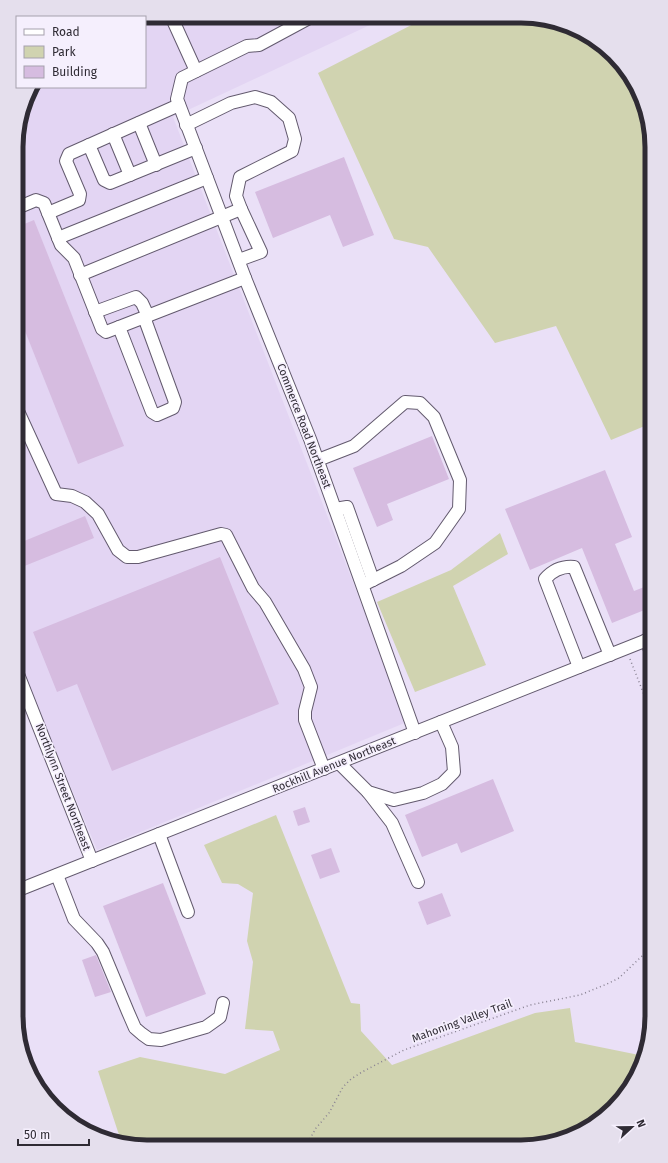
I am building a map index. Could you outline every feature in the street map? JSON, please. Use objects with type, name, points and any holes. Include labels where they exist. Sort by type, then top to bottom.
[{"type":"street","points":[[174,23],[196,71]]},
{"type":"street","points":[[48,213],[79,200],[80,194],[66,161],[68,154],[179,105],[178,100],[182,78],[248,46],[259,46],[300,23]]},
{"type":"street","points":[[186,124],[231,103],[255,97],[271,102],[289,118],[295,139],[292,151],[240,177],[236,196],[261,252],[239,260]]},
{"type":"street","name":"Commerce Road Northeast","points":[[179,105],[245,278],[318,460],[335,509],[368,583],[415,733]]},
{"type":"street","points":[[139,123],[156,165]]},
{"type":"street","points":[[113,134],[130,175]]},
{"type":"street","points":[[89,145],[104,180],[110,183],[196,148]]},
{"type":"street","points":[[58,238],[207,178]]},
{"type":"street","points":[[23,205],[36,200],[44,202],[61,245],[74,258],[102,329],[106,332],[245,278]]},
{"type":"street","points":[[80,275],[241,209]]},
{"type":"street","points":[[95,312],[136,297],[142,303],[175,402],[174,408],[157,415],[152,412],[119,327]]},
{"type":"street","points":[[318,460],[354,446],[405,402],[420,404],[434,417],[460,480],[458,509],[435,543],[401,566],[368,583]]},
{"type":"street","points":[[23,422],[56,494],[72,496],[86,502],[98,514],[123,554],[127,557],[138,557],[221,534],[226,535],[253,588],[268,608],[304,669],[311,687],[305,711],[305,720],[324,769]]},
{"type":"street","points":[[579,667],[545,579],[551,572],[566,566],[574,568],[610,655]]},
{"type":"street","name":"Rockhill Avenue Northeast","points":[[23,888],[645,640]]},
{"type":"street","name":"Northlynn Street Northeast","points":[[23,687],[92,861]]},
{"type":"street","points":[[368,792],[394,800],[423,794],[442,784],[454,772],[452,748],[441,722]]},
{"type":"street","points":[[339,763],[368,792],[392,823],[418,882]]},
{"type":"street","points":[[158,834],[188,912]]},
{"type":"street","points":[[56,875],[74,918],[97,942],[103,952],[135,1028],[142,1034],[149,1039],[161,1040],[206,1027],[220,1017],[223,1003]]},
{"type":"path","points":[[625,648],[645,698]]},
{"type":"path","name":"Mahoning Valley Trail","points":[[309,1140],[316,1128],[329,1113],[343,1087],[351,1079],[362,1072],[404,1050],[530,1005],[567,998],[607,984],[619,978],[645,954]]},
{"type":"shaded area","points":[[146,23],[374,23],[173,117],[407,722],[97,850],[23,672],[23,147],[27,115],[32,100],[38,88],[146,88]]},
{"type":"green space","points":[[415,23],[521,23],[545,25],[576,36],[590,44],[614,65],[632,92],[643,123],[644,131],[645,426],[611,440],[556,326],[495,343],[428,247],[394,239],[318,73]]},
{"type":"green space","points":[[500,533],[508,554],[453,586],[486,665],[415,692],[377,602],[451,570]]},
{"type":"green space","points":[[276,815],[351,1003],[360,1004],[361,1031],[392,1065],[535,1013],[570,1008],[575,1042],[639,1055],[636,1063],[628,1078],[609,1104],[596,1114],[568,1131],[537,1139],[147,1140],[120,1137],[98,1071],[140,1057],[225,1074],[280,1050],[273,1031],[245,1029],[253,962],[247,941],[253,893],[238,884],[222,883],[204,845]]},
{"type":"building","points":[[344,157],[374,235],[343,247],[330,215],[273,238],[255,192]]},
{"type":"building","points":[[34,220],[124,446],[78,464],[23,326],[23,225]]},
{"type":"building","points":[[432,436],[449,479],[387,504],[393,520],[377,527],[353,468]]},
{"type":"building","points":[[605,470],[632,537],[615,544],[634,591],[645,587],[645,610],[612,623],[582,548],[530,570],[505,509]]},
{"type":"building","points":[[85,516],[94,538],[23,567],[23,542]]},
{"type":"building","points":[[220,557],[279,704],[112,771],[77,684],[57,692],[33,632]]},
{"type":"building","points":[[493,779],[514,831],[461,853],[457,843],[422,857],[405,815]]},
{"type":"building","points":[[305,807],[310,822],[298,826],[293,811]]},
{"type":"building","points":[[331,848],[340,872],[320,879],[311,855]]},
{"type":"building","points":[[163,883],[206,994],[146,1017],[103,906]]},
{"type":"building","points":[[442,893],[451,916],[427,925],[418,902]]},
{"type":"building","points":[[96,955],[111,992],[95,997],[82,960]]}]
